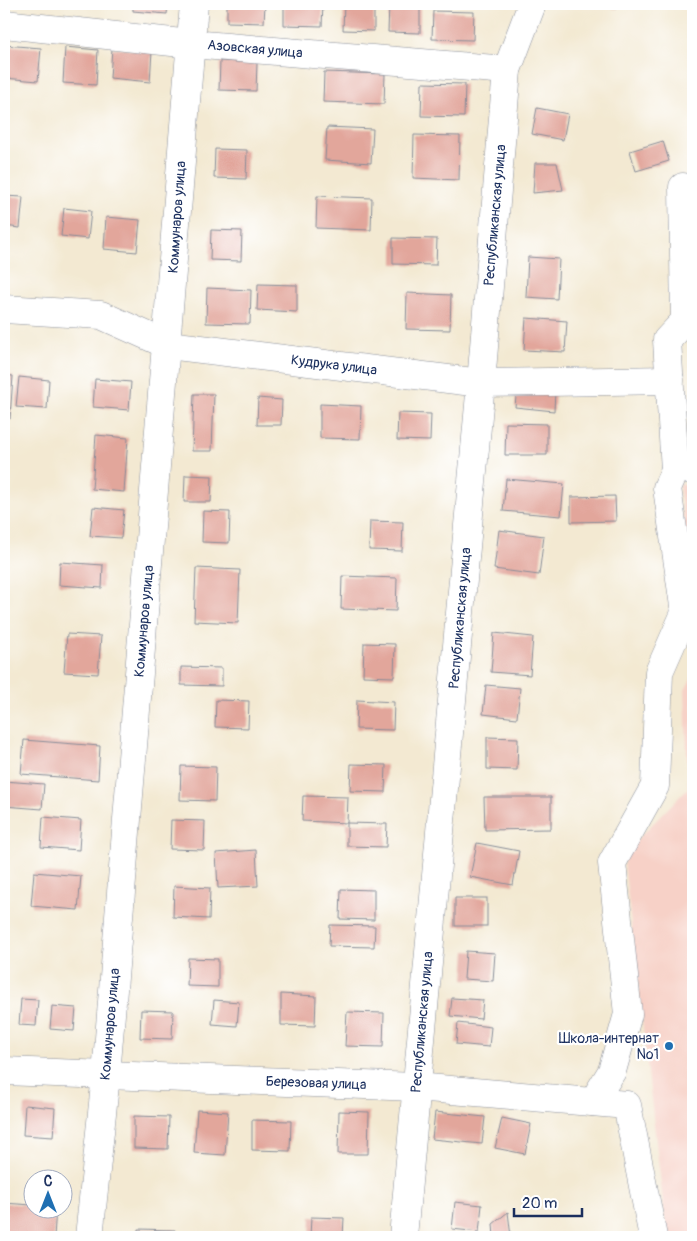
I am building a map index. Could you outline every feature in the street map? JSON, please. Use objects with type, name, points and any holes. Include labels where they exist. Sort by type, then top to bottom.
[{"type":"street","name":"Коммунаров улица","points":[[89,1237],[106,1075],[168,344],[194,4]]},
{"type":"street","name":"Республиканская улица","points":[[403,1237],[481,383],[507,70],[532,4]]},
{"type":"street","name":"Азовская улица","points":[[4,24],[190,44],[507,70]]},
{"type":"street","points":[[593,1102],[612,1071],[628,1014],[612,863],[655,786],[659,672],[684,613],[668,488],[684,469],[670,380],[668,340],[685,321],[683,187]]},
{"type":"street","name":"Кудрука улица","points":[[4,309],[101,315],[168,344],[481,383],[670,380]]},
{"type":"street","name":"Березовая улица","points":[[4,1071],[416,1087],[627,1105],[653,1237]]},
{"type":"shaded area","points":[[693,484],[693,589],[679,485]]},
{"type":"shaded area","name":"Школа-интернат №1","points":[[693,675],[693,1237],[667,1237],[623,854],[688,788],[685,690]]},
{"type":"building","points":[[133,4],[168,4],[167,14],[133,11]]},
{"type":"building","points":[[227,4],[265,4],[264,23],[227,22]]},
{"type":"building","points":[[284,4],[323,4],[322,26],[284,25]]},
{"type":"building","points":[[344,4],[374,4],[374,31],[343,30]]},
{"type":"building","points":[[389,4],[420,4],[420,33],[388,32]]},
{"type":"building","points":[[602,4],[618,4],[616,9]]},
{"type":"building","points":[[433,11],[474,12],[473,40],[432,39]]},
{"type":"building","points":[[4,45],[41,48],[38,81],[4,78]]},
{"type":"building","points":[[65,47],[98,50],[96,85],[63,83]]},
{"type":"building","points":[[112,48],[152,51],[150,82],[110,78]]},
{"type":"building","points":[[220,61],[257,63],[256,91],[219,90]]},
{"type":"building","points":[[324,72],[385,74],[384,104],[323,102]]},
{"type":"building","points":[[422,83],[465,84],[464,117],[421,116]]},
{"type":"building","points":[[537,108],[568,114],[563,140],[532,134]]},
{"type":"building","points":[[327,127],[373,129],[371,163],[325,160]]},
{"type":"building","points":[[414,135],[460,136],[459,180],[413,178]]},
{"type":"building","points":[[663,141],[669,161],[636,171],[630,151]]},
{"type":"building","points":[[215,149],[247,150],[246,179],[214,178]]},
{"type":"building","points":[[535,163],[557,163],[563,190],[533,193]]},
{"type":"building","points":[[4,196],[23,197],[20,228],[4,226]]},
{"type":"building","points":[[317,196],[372,198],[371,230],[316,228]]},
{"type":"building","points":[[64,208],[91,211],[88,239],[61,236]]},
{"type":"building","points":[[106,217],[140,220],[137,252],[104,249]]},
{"type":"building","points":[[211,230],[242,231],[241,261],[210,260]]},
{"type":"building","points":[[393,238],[437,239],[436,265],[393,264]]},
{"type":"building","points":[[528,257],[559,259],[557,299],[526,297]]},
{"type":"building","points":[[258,284],[297,285],[297,312],[257,310]]},
{"type":"building","points":[[207,288],[251,290],[250,324],[206,323]]},
{"type":"building","points":[[407,293],[451,295],[450,330],[406,329]]},
{"type":"building","points":[[526,318],[567,321],[565,352],[524,350]]},
{"type":"building","points":[[4,375],[13,376],[10,419],[4,418]]},
{"type":"building","points":[[19,377],[49,380],[47,409],[16,407]]},
{"type":"building","points":[[95,379],[131,382],[129,410],[93,407]]},
{"type":"building","points":[[517,386],[555,390],[554,411],[515,407]]},
{"type":"building","points":[[194,394],[214,394],[212,451],[192,451]]},
{"type":"building","points":[[258,398],[282,400],[281,425],[257,425]]},
{"type":"building","points":[[320,404],[361,406],[360,439],[320,438]]},
{"type":"building","points":[[398,413],[431,414],[430,441],[397,440]]},
{"type":"building","points":[[506,423],[547,424],[547,455],[505,455]]},
{"type":"building","points":[[96,435],[128,438],[124,492],[92,489]]},
{"type":"building","points":[[185,475],[212,476],[211,502],[184,502]]},
{"type":"building","points":[[506,479],[564,484],[561,516],[503,511]]},
{"type":"building","points":[[615,496],[616,521],[571,522],[571,497]]},
{"type":"building","points":[[93,507],[124,510],[121,538],[90,536]]},
{"type":"building","points":[[203,511],[230,512],[229,543],[202,542]]},
{"type":"building","points":[[370,521],[403,522],[402,551],[369,550]]},
{"type":"building","points":[[499,530],[544,536],[539,575],[494,569]]},
{"type":"building","points":[[60,562],[103,565],[102,588],[59,585]]},
{"type":"building","points":[[196,568],[240,570],[238,623],[194,621]]},
{"type":"building","points":[[342,576],[397,578],[396,611],[341,609]]},
{"type":"building","points":[[494,633],[533,637],[530,675],[491,672]]},
{"type":"building","points":[[67,634],[101,636],[98,674],[64,672]]},
{"type":"building","points":[[364,643],[395,644],[394,677],[363,676]]},
{"type":"building","points":[[181,667],[222,668],[222,686],[181,685]]},
{"type":"building","points":[[486,685],[520,688],[517,718],[483,714]]},
{"type":"building","points":[[216,700],[249,701],[248,728],[215,727]]},
{"type":"building","points":[[357,700],[394,702],[393,730],[356,729]]},
{"type":"building","points":[[487,737],[518,738],[517,770],[487,769]]},
{"type":"building","points":[[24,740],[100,746],[98,780],[21,774]]},
{"type":"building","points":[[351,764],[386,765],[385,792],[350,791]]},
{"type":"building","points":[[181,766],[216,767],[215,801],[180,800]]},
{"type":"building","points":[[4,781],[44,784],[42,809],[4,806]]},
{"type":"building","points":[[303,796],[348,797],[347,823],[302,821]]},
{"type":"building","points":[[484,797],[551,797],[551,829],[485,830]]},
{"type":"building","points":[[43,817],[81,820],[79,850],[41,847]]},
{"type":"building","points":[[171,820],[205,821],[204,850],[170,849]]},
{"type":"building","points":[[347,823],[387,824],[386,847],[347,846]]},
{"type":"building","points":[[477,843],[519,851],[513,885],[470,877]]},
{"type":"building","points":[[256,850],[258,886],[218,888],[216,853]]},
{"type":"building","points":[[34,872],[81,876],[78,910],[31,906]]},
{"type":"building","points":[[174,886],[210,888],[209,919],[173,917]]},
{"type":"building","points":[[341,889],[374,890],[374,920],[340,919]]},
{"type":"building","points":[[455,898],[487,898],[487,926],[455,926]]},
{"type":"building","points":[[330,925],[375,926],[374,947],[329,946]]},
{"type":"building","points":[[466,951],[495,953],[493,981],[464,979]]},
{"type":"building","points":[[188,958],[218,959],[218,987],[187,986]]},
{"type":"building","points":[[281,994],[316,996],[315,1026],[281,1025]]},
{"type":"building","points":[[452,998],[483,1000],[481,1019],[450,1016]]},
{"type":"building","points":[[21,999],[38,1000],[36,1026],[19,1025]]},
{"type":"building","points":[[214,1000],[239,1002],[237,1026],[212,1024]]},
{"type":"building","points":[[52,1006],[76,1008],[74,1031],[50,1029]]},
{"type":"building","points":[[141,1010],[173,1011],[172,1039],[140,1038]]},
{"type":"building","points":[[347,1012],[384,1013],[383,1047],[345,1046]]},
{"type":"building","points":[[458,1023],[491,1027],[489,1047],[456,1044]]},
{"type":"building","points":[[25,1105],[55,1108],[53,1137],[23,1135]]},
{"type":"building","points":[[197,1110],[228,1112],[225,1155],[194,1153]]},
{"type":"building","points":[[339,1111],[369,1112],[368,1154],[338,1154]]},
{"type":"building","points":[[435,1112],[485,1117],[482,1144],[432,1139]]},
{"type":"building","points":[[134,1116],[169,1117],[168,1149],[134,1148]]},
{"type":"building","points":[[502,1118],[531,1124],[525,1154],[495,1148]]},
{"type":"building","points":[[252,1120],[291,1121],[290,1151],[252,1150]]},
{"type":"building","points":[[455,1202],[482,1205],[479,1232],[452,1229]]},
{"type":"building","points":[[4,1203],[22,1204],[22,1218],[55,1218],[54,1237],[4,1235]]},
{"type":"building","points":[[508,1212],[511,1237],[494,1237],[493,1224]]},
{"type":"building","points":[[311,1217],[344,1218],[343,1237],[310,1237]]},
{"type":"building","points":[[138,1229],[175,1230],[174,1237],[138,1237]]},
{"type":"place","name":"Школа-интернат №1","points":[[669,1046]]}]
